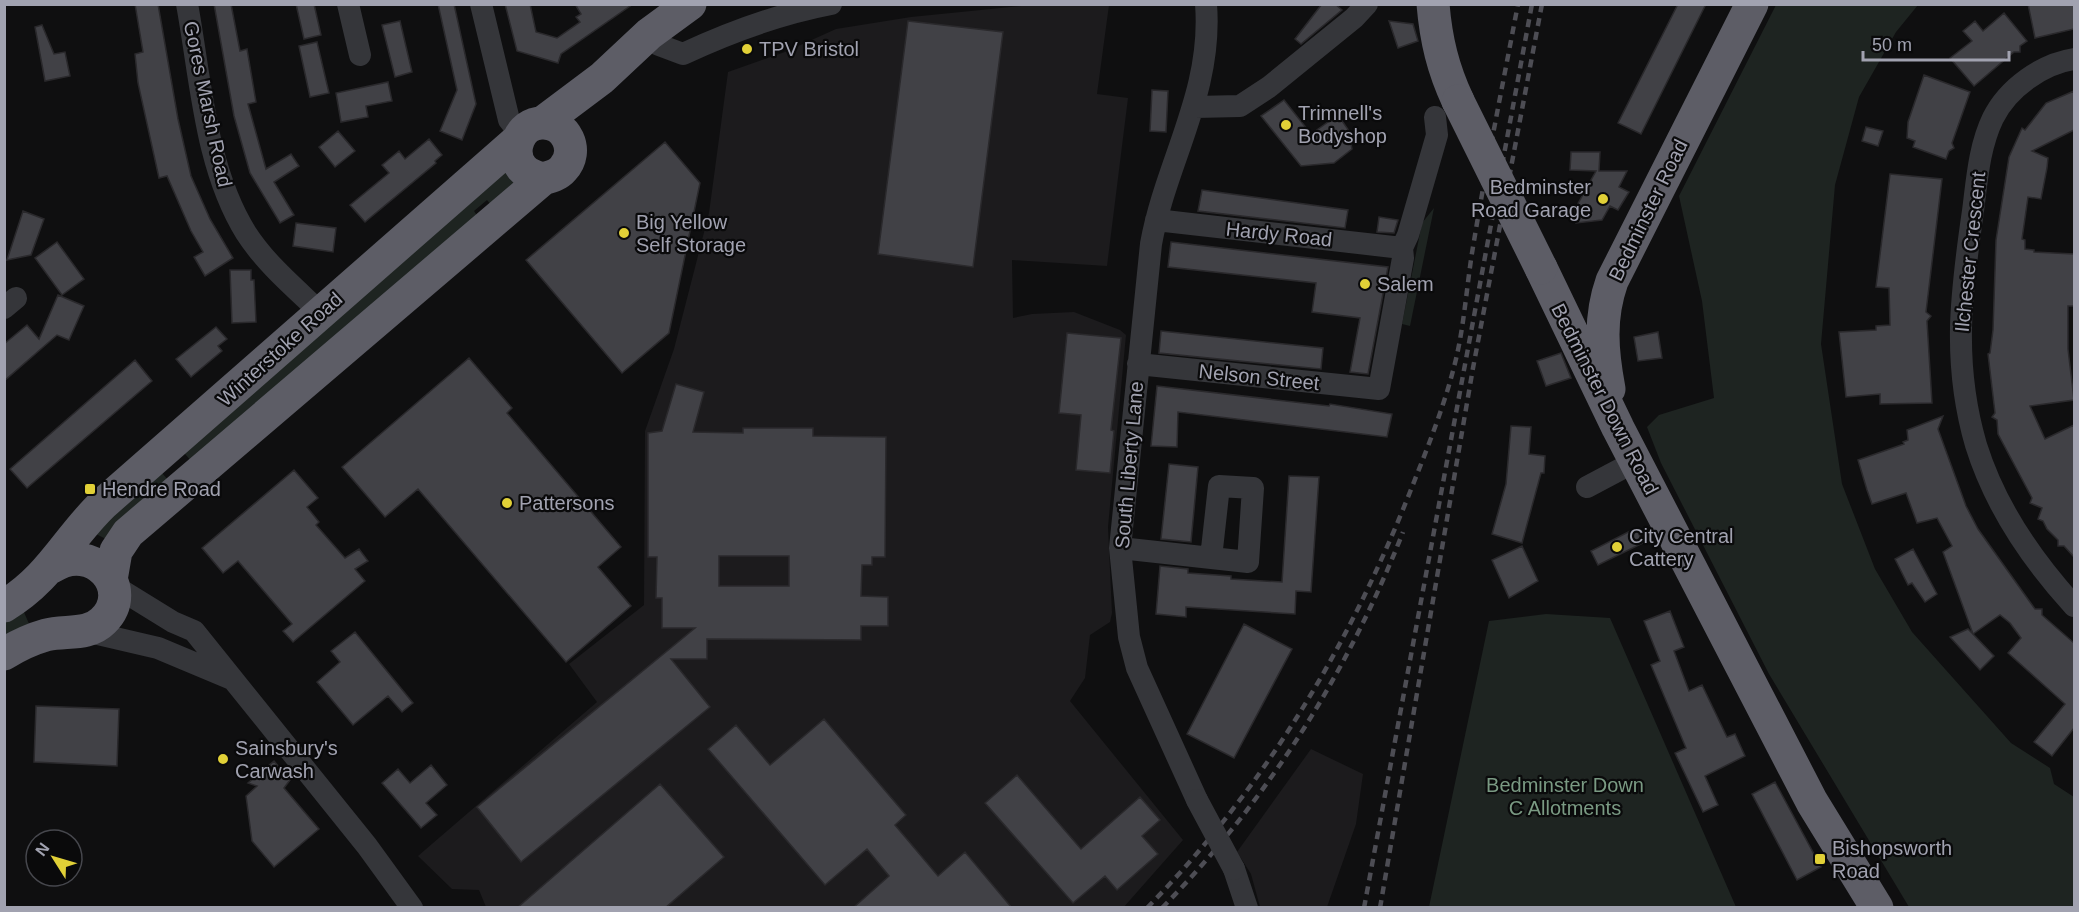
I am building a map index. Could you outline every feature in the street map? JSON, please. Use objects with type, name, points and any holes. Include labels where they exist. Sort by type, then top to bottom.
[{"type":"highway","name":"Winterstoke Road","points":[[78,631],[51,622],[44,613],[39,594],[49,570],[80,527],[104,502],[527,132],[602,78],[649,34],[690,4]]},
{"type":"highway","name":"Bedminster Down Road","points":[[1433,4],[1436,39],[1444,71],[1446,109],[1541,268],[1618,428],[1812,802],[1876,908]]},
{"type":"highway","name":"Bedminster Road","points":[[1618,428],[1606,373],[1602,334],[1602,315],[1612,281],[1752,4]]},
{"type":"highway","name":"Winterstoke Road","points":[[4,654],[46,635],[78,631],[99,625],[109,614],[114,599],[112,583],[116,551],[128,533],[543,179],[564,168],[571,156],[570,142],[591,106],[602,78]]},
{"type":"highway","points":[[543,179],[522,167],[517,159],[527,132],[559,127],[570,142]]},
{"type":"highway","points":[[1541,268],[1561,292],[1574,300],[1589,301],[1612,281]]},
{"type":"highway","name":"Winterstoke Road","points":[[4,606],[49,570],[71,558],[87,559],[102,567],[112,583]]},
{"type":"street","name":"Gores Marsh Road","points":[[187,4],[221,183],[232,208],[263,255],[321,313]]},
{"type":"street","points":[[348,4],[360,54]]},
{"type":"street","points":[[481,4],[509,120],[527,132]]},
{"type":"street","points":[[649,34],[659,45],[683,54],[723,35],[798,11],[831,4]]},
{"type":"street","name":"South Liberty Lane","points":[[1206,4],[1205,56],[1196,106],[1156,220],[1138,364],[1120,548],[1129,638],[1137,668],[1197,800],[1234,869],[1247,908]]},
{"type":"street","points":[[1196,106],[1240,106],[1269,87],[1354,18],[1367,4]]},
{"type":"street","name":"Ilchester Crescent","points":[[2074,58],[2045,68],[2028,79],[2011,94],[1994,118],[1980,163],[1960,309],[1962,383],[1977,446],[1989,480],[2023,542],[2048,578],[2074,606]]},
{"type":"street","points":[[1402,248],[1446,109]]},
{"type":"street","name":"Hardy Road","points":[[1156,220],[1402,248]]},
{"type":"street","name":"Nelson Street","points":[[1138,364],[1379,389],[1403,258],[1402,248]]},
{"type":"street","points":[[1587,488],[1636,461]]},
{"type":"street","points":[[1120,548],[1211,558]]},
{"type":"street","points":[[112,583],[173,622],[194,631],[367,846],[412,908]]},
{"type":"street","points":[[78,631],[158,648],[232,680]]},
{"type":"shaded area","points":[[1031,5],[1109,5],[1097,94],[1128,98],[1107,266],[1012,260],[1013,318],[1032,314],[1074,312],[1120,330],[1126,335],[1108,527],[1112,613],[1110,622],[1090,635],[1085,678],[1070,701],[1183,840],[1123,908],[486,907],[479,890],[452,889],[418,856],[597,702],[569,664],[644,605],[645,431],[674,349],[709,213],[728,72],[785,52],[836,29],[911,17]]},
{"type":"shaded area","points":[[1311,749],[1363,774],[1356,824],[1327,907],[1260,907],[1251,874],[1237,852]]},
{"type":"green space","points":[[1776,5],[1918,5],[1896,32],[1859,97],[1835,185],[1821,344],[1842,484],[1875,569],[1912,632],[2011,743],[2050,768],[2054,784],[2074,797],[2074,907],[1909,907],[1769,674],[1661,463],[1647,427],[1659,415],[1714,398],[1702,301],[1679,196]]},
{"type":"green space","points":[[507,167],[519,181],[491,205],[487,200],[474,211],[478,217],[192,462],[179,447]]},
{"type":"green space","points":[[1434,208],[1410,326],[1402,324],[1422,223]]},
{"type":"green space","points":[[157,467],[168,480],[106,539],[94,533]]},
{"type":"green space","points":[[23,610],[30,626],[5,643],[5,620]]},
{"type":"green space","name":"Bedminster Down C Allotments","points":[[1546,614],[1610,618],[1736,907],[1429,907],[1489,621]]},
{"type":"building","points":[[135,4],[158,4],[178,119],[191,176],[210,219],[233,258],[205,276],[194,257],[203,252],[191,231],[167,176],[159,178],[138,83],[135,54],[143,52]]},
{"type":"building","points":[[214,4],[231,4],[240,51],[247,49],[256,102],[248,104],[266,169],[291,154],[299,166],[274,182],[294,215],[280,223],[250,173],[234,116]]},
{"type":"building","points":[[296,4],[314,4],[321,35],[304,39]]},
{"type":"building","points":[[438,4],[454,4],[476,104],[462,140],[440,131],[457,90]]},
{"type":"building","points":[[505,4],[530,4],[536,32],[557,38],[580,22],[576,17],[581,14],[575,4],[633,4],[561,54],[558,63],[517,51]]},
{"type":"building","points":[[1322,4],[1335,4],[1342,10],[1301,44],[1295,39]]},
{"type":"building","points":[[1678,4],[1706,4],[1641,134],[1618,123]]},
{"type":"building","points":[[2028,4],[2074,4],[2074,29],[2035,38]]},
{"type":"building","points":[[2004,13],[2027,41],[2020,46],[2020,52],[2014,52],[1974,86],[1950,58],[1972,41],[1963,31],[1975,21],[1983,31]]},
{"type":"building","points":[[400,21],[412,72],[395,77],[382,25]]},
{"type":"building","points":[[908,21],[1003,32],[973,267],[878,254]]},
{"type":"building","points":[[1389,21],[1413,24],[1418,41],[1398,48]]},
{"type":"building","points":[[42,25],[54,54],[65,52],[70,76],[45,81],[35,27]]},
{"type":"building","points":[[317,42],[329,93],[310,97],[299,46]]},
{"type":"building","points":[[1924,75],[1970,92],[1952,143],[1954,148],[1949,151],[1946,159],[1913,147],[1915,141],[1907,138],[1908,122]]},
{"type":"building","points":[[388,82],[392,101],[366,106],[368,117],[341,122],[336,93]]},
{"type":"building","points":[[1152,90],[1168,91],[1166,132],[1150,131]]},
{"type":"building","points":[[2074,91],[2074,130],[2032,151],[2048,158],[2047,168],[2041,199],[2028,197],[2022,239],[2025,240],[2025,249],[2034,250],[2034,252],[2074,254],[2074,306],[2068,306],[2068,349],[2074,400],[2030,406],[2045,439],[2074,425],[2074,557],[2064,546],[2058,546],[2058,540],[2047,529],[2043,521],[2038,519],[2042,508],[2030,503],[2032,498],[1998,434],[1997,420],[1992,417],[1995,413],[1988,354],[1993,330],[1996,240],[2009,157],[2022,128],[2025,130],[2046,103]]},
{"type":"building","name":"Trimnell's Bodyshop","points":[[1284,100],[1311,134],[1338,115],[1356,141],[1351,144],[1352,149],[1334,163],[1301,166],[1261,116]]},
{"type":"building","points":[[1866,127],[1883,131],[1878,146],[1862,141]]},
{"type":"building","points":[[338,131],[355,151],[335,167],[319,147]]},
{"type":"building","points":[[429,139],[442,155],[435,161],[436,163],[365,222],[350,205],[389,173],[382,165],[399,151],[405,159]]},
{"type":"building","name":"Big Yellow Self Storage","points":[[665,142],[700,183],[669,333],[622,373],[526,260]]},
{"type":"building","name":"Bedminster Road Garage","points":[[1571,152],[1600,152],[1599,171],[1627,171],[1619,187],[1629,192],[1618,210],[1610,206],[1602,220],[1576,223],[1575,209],[1596,171],[1570,170]]},
{"type":"building","points":[[1890,174],[1942,179],[1926,312],[1931,316],[1927,321],[1932,403],[1880,404],[1880,394],[1846,397],[1839,332],[1876,330],[1876,326],[1890,325],[1889,288],[1876,287]]},
{"type":"building","points":[[1202,190],[1348,210],[1345,228],[1198,211]]},
{"type":"building","points":[[23,211],[44,219],[31,255],[7,260]]},
{"type":"building","points":[[1379,217],[1398,220],[1394,233],[1377,232]]},
{"type":"building","points":[[296,223],[336,228],[333,252],[293,246]]},
{"type":"building","points":[[57,242],[84,279],[62,295],[35,258]]},
{"type":"building","points":[[1171,242],[1388,267],[1368,374],[1350,372],[1360,318],[1312,312],[1316,283],[1168,267]]},
{"type":"building","points":[[230,270],[251,270],[251,280],[254,280],[256,322],[232,323]]},
{"type":"building","points":[[58,295],[84,306],[69,340],[57,335],[4,381],[4,344],[27,325],[39,339]]},
{"type":"building","points":[[216,327],[227,339],[218,346],[222,351],[191,377],[176,359]]},
{"type":"building","points":[[1161,331],[1323,348],[1321,369],[1159,353]]},
{"type":"building","points":[[1658,332],[1662,358],[1638,361],[1634,337]]},
{"type":"building","points":[[1067,333],[1121,338],[1111,430],[1114,431],[1110,473],[1076,470],[1081,415],[1059,413]]},
{"type":"building","points":[[1561,353],[1571,378],[1546,386],[1537,361]]},
{"type":"building","name":"Pattersons","points":[[469,358],[512,408],[507,413],[621,547],[598,567],[631,606],[566,662],[418,489],[385,517],[342,467]]},
{"type":"building","points":[[135,360],[152,381],[27,488],[10,469]]},
{"type":"building","points":[[676,384],[704,392],[693,432],[743,433],[743,428],[813,428],[813,436],[886,437],[885,557],[872,557],[872,565],[862,565],[861,596],[888,597],[888,626],[861,626],[861,640],[707,639],[707,659],[671,659],[710,707],[521,862],[477,807],[695,628],[662,628],[662,598],[656,598],[657,557],[648,557],[648,433],[662,431]],"holes":[[[719,556],[789,556],[789,586],[719,586]]]},
{"type":"building","points":[[1157,386],[1329,406],[1330,404],[1392,414],[1387,437],[1178,412],[1177,447],[1151,446]]},
{"type":"building","points":[[1943,416],[1938,429],[1966,506],[1978,529],[2035,609],[2042,609],[2042,615],[2074,643],[2074,728],[2052,756],[2034,742],[2065,704],[2008,653],[2021,638],[2010,623],[2000,615],[1973,634],[1943,552],[1952,546],[1937,518],[1917,523],[1906,493],[1872,504],[1867,490],[1858,460],[1904,444],[1903,442],[1908,440],[1907,430]]},
{"type":"building","points":[[1511,426],[1531,427],[1529,454],[1545,456],[1544,473],[1541,473],[1522,543],[1492,534],[1506,484]]},
{"type":"building","points":[[1169,464],[1198,467],[1191,542],[1161,539]]},
{"type":"building","points":[[294,470],[318,498],[307,507],[319,522],[316,525],[345,558],[359,549],[368,561],[355,569],[365,581],[293,642],[283,631],[292,624],[238,561],[223,573],[202,548]]},
{"type":"building","points":[[1289,476],[1319,477],[1311,592],[1296,591],[1295,614],[1186,607],[1186,617],[1156,614],[1160,566],[1188,569],[1188,573],[1231,576],[1231,579],[1282,582]]},
{"type":"building","name":"City Central Cattery","points":[[1636,528],[1643,543],[1598,565],[1591,551]]},
{"type":"building","points":[[1522,546],[1538,581],[1509,598],[1492,560]]},
{"type":"building","points":[[1913,549],[1937,594],[1925,602],[1912,583],[1908,585],[1895,559]]},
{"type":"building","points":[[1670,611],[1684,647],[1674,651],[1689,691],[1702,685],[1727,737],[1735,734],[1745,756],[1705,776],[1718,805],[1703,812],[1675,753],[1686,748],[1651,665],[1660,661],[1644,621]]},
{"type":"building","points":[[1244,624],[1292,649],[1234,758],[1187,734]]},
{"type":"building","points":[[1968,629],[1994,656],[1980,670],[1950,637]]},
{"type":"building","points":[[355,632],[413,703],[402,712],[388,696],[353,725],[317,682],[340,662],[331,651]]},
{"type":"building","points":[[36,706],[119,709],[117,766],[34,762]]},
{"type":"building","points":[[824,719],[906,815],[895,825],[938,876],[965,852],[1012,908],[853,908],[889,876],[867,849],[825,885],[708,749],[736,725],[770,765]]},
{"type":"building","points":[[274,761],[290,780],[284,788],[319,829],[274,867],[252,841],[246,796],[257,786],[248,783]]},
{"type":"building","points":[[431,765],[447,785],[426,803],[437,815],[421,828],[382,783],[398,769],[410,783]]},
{"type":"building","points":[[1017,775],[1081,849],[1140,797],[1160,820],[1142,836],[1158,854],[1117,890],[1105,876],[1073,903],[985,803]]},
{"type":"building","points":[[1775,782],[1821,867],[1797,880],[1752,794]]},
{"type":"building","points":[[660,784],[724,857],[665,908],[517,908]]},
{"type":"railway","points":[[1147,908],[1190,862],[1229,814],[1300,713],[1359,606],[1410,492],[1441,410],[1456,359],[1479,211],[1518,4]]},
{"type":"railway","points":[[1364,908],[1532,4]]},
{"type":"railway","points":[[1380,908],[1473,368],[1542,4]]},
{"type":"railway","points":[[1162,908],[1201,867],[1237,823],[1302,732],[1357,635],[1403,532]]},
{"type":"place","name":"TPV Bristol","points":[[747,49]]},
{"type":"place","name":"Trimnell's Bodyshop","points":[[1286,125]]},
{"type":"place","name":"Bedminster Road Garage","points":[[1603,199]]},
{"type":"place","name":"Big Yellow Self Storage","points":[[624,233]]},
{"type":"place","name":"Salem","points":[[1365,284]]},
{"type":"place","name":"Hendre Road","points":[[90,489]]},
{"type":"place","name":"Pattersons","points":[[507,503]]},
{"type":"place","name":"City Central Cattery","points":[[1617,547]]},
{"type":"place","name":"Sainsbury's Carwash","points":[[223,759]]},
{"type":"place","name":"Bishopsworth Road","points":[[1820,859]]}]
